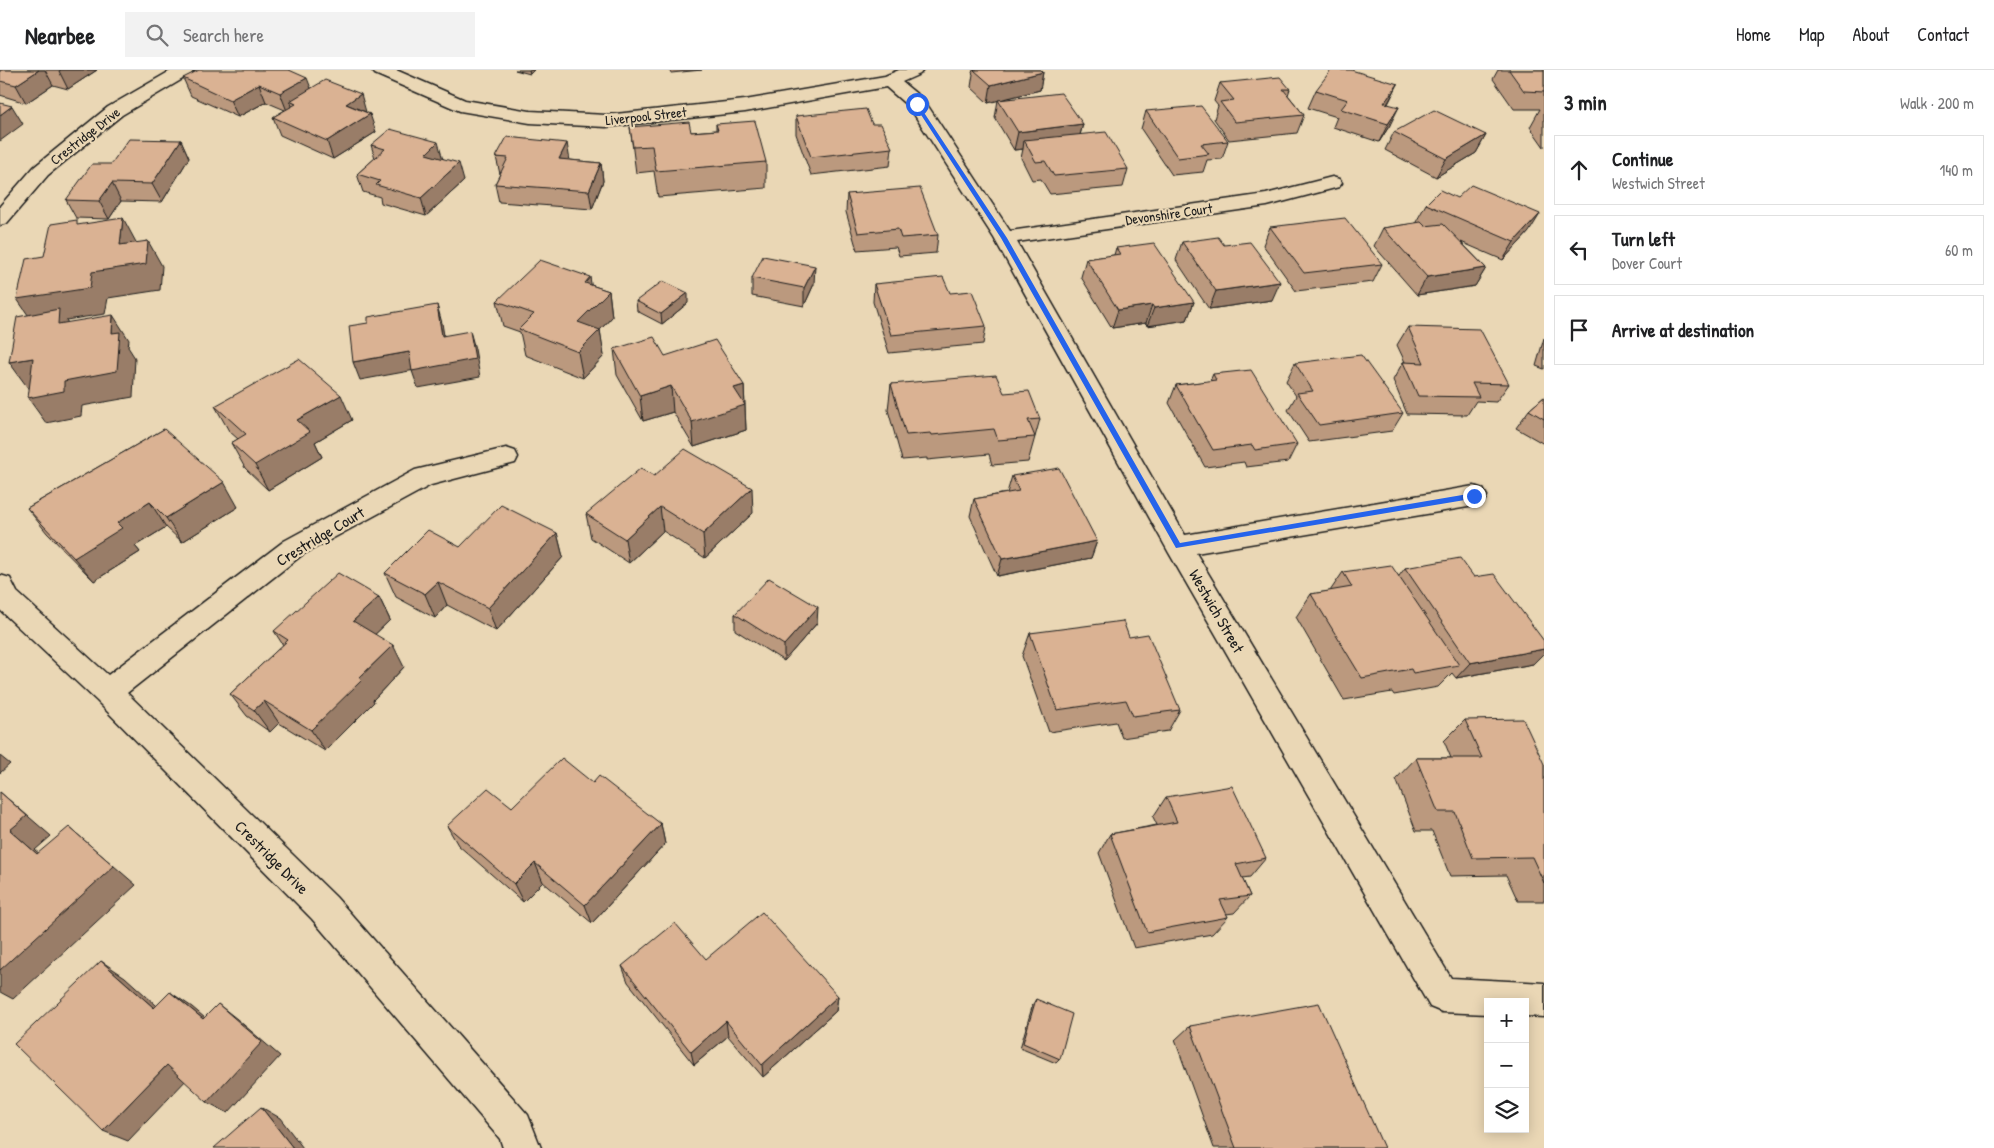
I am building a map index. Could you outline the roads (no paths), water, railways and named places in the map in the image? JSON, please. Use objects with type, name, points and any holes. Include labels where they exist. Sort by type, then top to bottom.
[{"type":"street","name":"Crestridge Drive","points":[[0,220],[41,171],[85,135],[115,111],[185,70]]},
{"type":"street","name":"Liverpool Street","points":[[381,70],[460,105],[530,117],[606,121],[745,106],[890,81],[914,70]]},
{"type":"street","name":"Westwich Street","points":[[890,81],[917,104],[1004,238],[1178,546],[1442,995],[1544,1000]]},
{"type":"street","name":"Devonshire Court","points":[[1004,238],[1267,200],[1332,183]]},
{"type":"street","name":"Crestridge Court","points":[[107,692],[293,548],[424,477],[506,457]]},
{"type":"street","points":[[1178,546],[1474,496]]},
{"type":"street","name":"Crestridge Drive","points":[[0,586],[7,600],[107,692],[324,908],[515,1128],[522,1148]]}]
